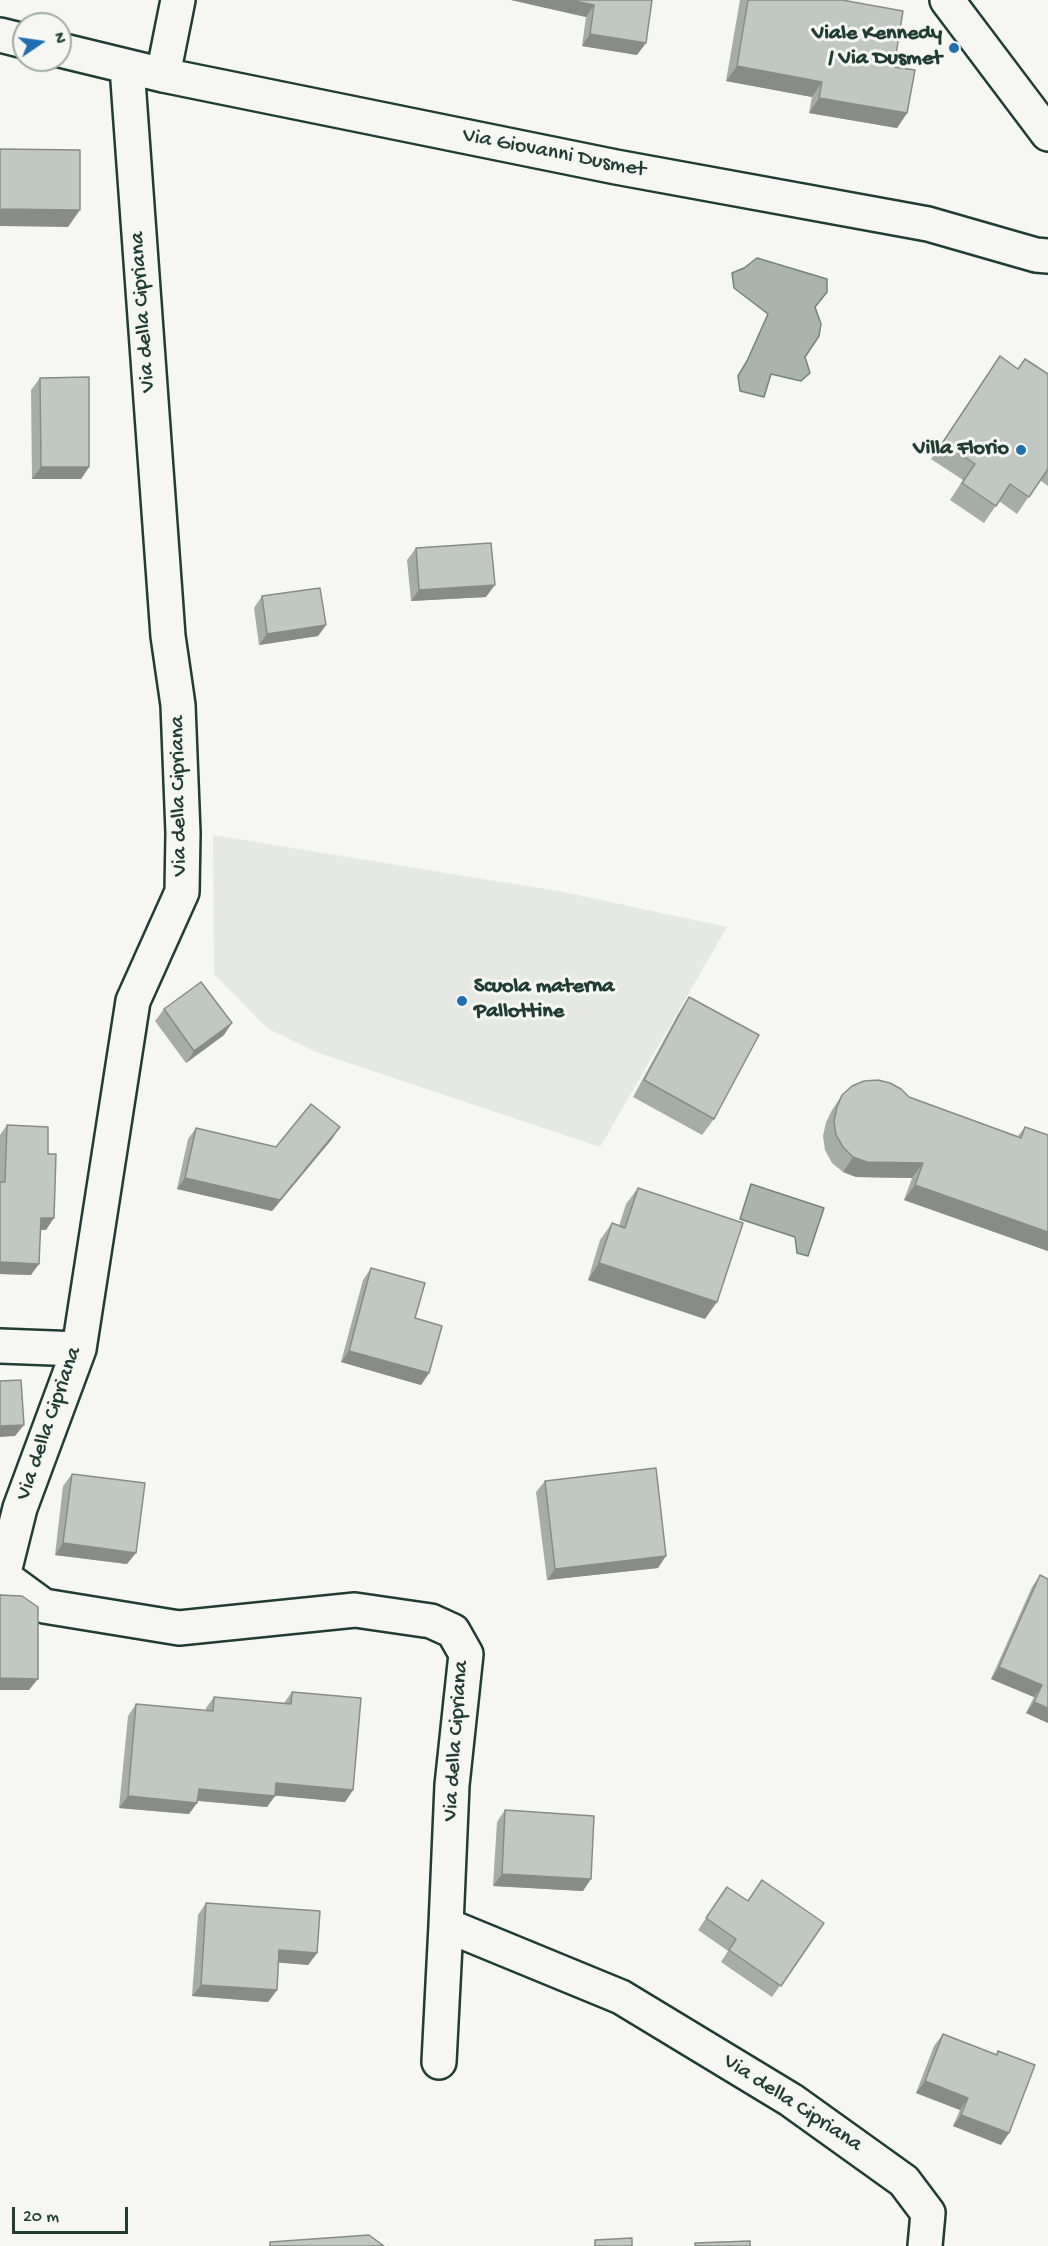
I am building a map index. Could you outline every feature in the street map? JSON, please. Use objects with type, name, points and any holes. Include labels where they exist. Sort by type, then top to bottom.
[{"type":"street","points":[[163,75],[178,0]]},
{"type":"street","points":[[947,0],[1048,134]]},
{"type":"street","name":"Via Giovanni Dusmet","points":[[72,53],[163,75],[616,167],[928,224],[1036,255],[1048,256]]},
{"type":"street","name":"Via della Cipriana","points":[[127,67],[168,636],[178,705],[183,833],[182,892],[133,1001],[78,1349],[20,1508],[3,1576],[44,1606],[179,1628],[355,1610],[431,1621],[453,1631],[466,1654],[452,1785],[446,1925],[621,1997],[791,2100],[904,2181],[928,2212],[925,2246]]},
{"type":"street","points":[[0,1346],[78,1349]]},
{"type":"street","points":[[439,2062],[446,1925]]},
{"type":"shaded area","points":[[757,258],[827,279],[827,292],[815,307],[821,324],[819,336],[805,357],[810,373],[801,381],[771,374],[764,397],[740,391],[738,376],[768,314],[734,288],[732,273],[744,268]]},
{"type":"shaded area","name":"Scuola materna Pallottine","points":[[213,835],[563,892],[727,927],[600,1147],[316,1052],[267,1028],[214,974]]},
{"type":"shaded area","points":[[751,1184],[824,1208],[808,1256],[797,1253],[795,1237],[740,1219]]},
{"type":"building","points":[[570,0],[652,0],[646,43],[590,34],[594,5]]},
{"type":"building","points":[[748,0],[842,0],[903,11],[894,67],[915,70],[907,113],[819,98],[822,82],[737,66]]},
{"type":"building","points":[[0,149],[80,150],[80,210],[0,209]]},
{"type":"building","points":[[1000,356],[1018,369],[1025,359],[1048,374],[1048,469],[1029,497],[1010,484],[996,506],[962,483],[975,464],[943,442]]},
{"type":"building","points":[[89,377],[89,467],[41,467],[40,378]]},
{"type":"building","points":[[491,543],[495,585],[419,590],[416,548]]},
{"type":"building","points":[[320,588],[326,625],[267,634],[262,596]]},
{"type":"building","points":[[201,982],[232,1023],[194,1051],[164,1009]]},
{"type":"building","points":[[689,997],[759,1035],[714,1119],[644,1080]]},
{"type":"building","points":[[878,1080],[901,1089],[909,1097],[1021,1138],[1025,1127],[1048,1135],[1048,1232],[915,1185],[923,1163],[867,1162],[853,1157],[836,1135],[834,1121],[837,1107],[842,1095],[852,1086],[864,1081]]},
{"type":"building","points":[[311,1104],[340,1127],[280,1200],[185,1178],[196,1128],[276,1147]]},
{"type":"building","points":[[7,1125],[48,1127],[48,1154],[56,1154],[54,1218],[41,1218],[39,1264],[0,1262],[0,1182],[5,1182]]},
{"type":"building","points":[[638,1188],[743,1223],[717,1302],[599,1263],[612,1223],[625,1228]]},
{"type":"building","points":[[371,1268],[425,1283],[415,1318],[442,1326],[429,1373],[349,1351]]},
{"type":"building","points":[[21,1380],[24,1425],[0,1426],[0,1381]]},
{"type":"building","points":[[656,1468],[666,1556],[555,1569],[545,1481]]},
{"type":"building","points":[[72,1474],[145,1483],[136,1553],[63,1543]]},
{"type":"building","points":[[1040,1575],[1048,1579],[1048,1708],[1034,1702],[1042,1685],[999,1667]]},
{"type":"building","points":[[0,1595],[22,1596],[38,1607],[38,1679],[0,1678]]},
{"type":"building","points":[[292,1692],[361,1698],[353,1790],[276,1783],[275,1796],[199,1789],[197,1803],[128,1796],[136,1704],[213,1711],[214,1697],[291,1704]]},
{"type":"building","points":[[505,1810],[594,1816],[591,1879],[502,1874]]},
{"type":"building","points":[[762,1880],[824,1923],[781,1986],[729,1950],[736,1939],[706,1918],[727,1887],[748,1901]]},
{"type":"building","points":[[206,1903],[320,1911],[317,1953],[279,1950],[277,1990],[201,1985]]},
{"type":"building","points":[[943,2034],[997,2055],[998,2051],[1035,2065],[1009,2133],[961,2115],[968,2098],[925,2081]]},
{"type":"building","points":[[369,2235],[384,2246],[270,2246],[270,2242]]},
{"type":"building","points":[[632,2238],[632,2246],[595,2246],[595,2240]]},
{"type":"building","points":[[750,2241],[750,2246],[695,2246],[695,2243]]},
{"type":"place","name":"Viale Kennedy / Via Dusmet","points":[[954,48]]},
{"type":"place","name":"Villa Florio","points":[[1021,450]]},
{"type":"place","name":"Scuola materna Pallottine","points":[[462,1001]]}]
